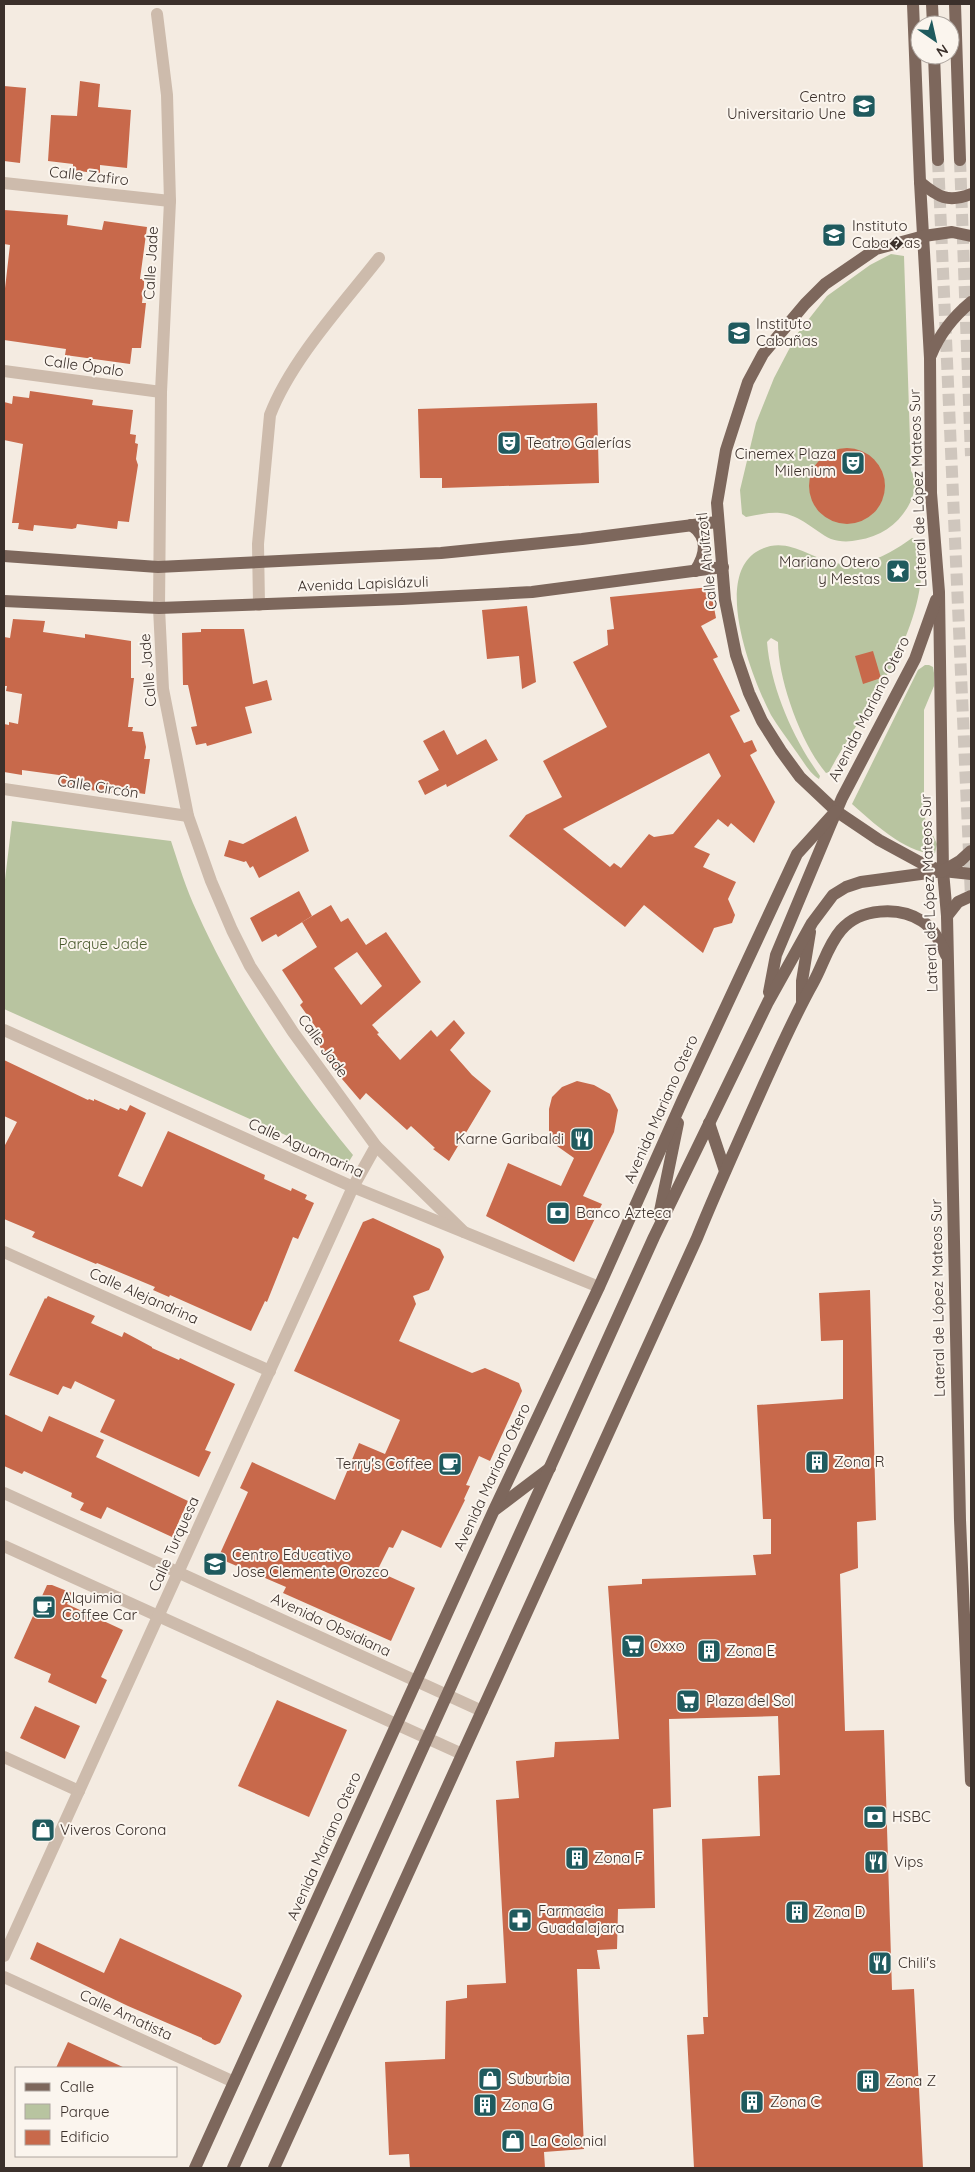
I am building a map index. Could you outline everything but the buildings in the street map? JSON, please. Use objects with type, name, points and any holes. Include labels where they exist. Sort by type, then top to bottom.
[{"type":"main road","name":"Lateral de López Mateos Sur","points":[[913,4],[920,182],[930,358],[931,493],[938,592],[943,871],[947,916],[960,1520],[971,1781]]},
{"type":"main road","points":[[955,4],[960,160]]},
{"type":"main road","points":[[934,65],[938,160]]},
{"type":"main road","points":[[920,182],[932,192],[946,199],[960,198],[971,194]]},
{"type":"main road","name":"Calle Ahuítzotl","points":[[971,236],[952,232],[924,236],[876,249],[825,284],[805,304],[763,354],[748,382],[726,450],[717,503],[717,522],[725,600],[736,655],[756,707],[781,751],[800,777],[836,810],[901,853],[943,871],[971,874]]},
{"type":"main road","points":[[930,358],[938,339],[955,315],[971,302]]},
{"type":"main road","name":"Avenida Lapislázuli","points":[[4,556],[158,567],[440,553],[582,539],[717,522]]},
{"type":"main road","points":[[690,525],[696,529],[702,539],[705,550],[702,560],[694,571]]},
{"type":"main road","name":"Avenida Lapislázuli","points":[[4,601],[159,608],[260,605],[532,592],[723,567]]},
{"type":"main road","name":"Avenida Mariano Otero","points":[[768,1002],[776,955],[836,810],[914,659],[938,592]]},
{"type":"main road","name":"Avenida Mariano Otero","points":[[195,2168],[494,1510],[599,1287],[683,1099],[797,854],[836,810]]},
{"type":"main road","name":"Avenida Mariano Otero","points":[[233,2168],[429,1739],[654,1237],[768,1002],[812,923],[833,895],[846,887],[861,882],[943,871],[960,862],[971,851]]},
{"type":"main road","points":[[947,916],[958,902],[971,896]]},
{"type":"main road","points":[[274,2168],[697,1238],[725,1171],[802,1002],[838,934],[847,924],[876,911],[912,916],[921,920],[935,935],[948,959]]},
{"type":"main road","points":[[802,1002],[802,981],[812,923]]},
{"type":"main road","points":[[654,1237],[683,1099]]},
{"type":"main road","points":[[709,1122],[725,1171]]},
{"type":"main road","points":[[494,1510],[551,1466]]},
{"type":"street","name":"Calle Jade","points":[[156,14],[166,95],[170,201],[161,392],[159,608],[164,689],[188,816],[211,881],[232,930],[250,966],[293,1032],[376,1146],[464,1232]]},
{"type":"street","name":"Calle Zafiro","points":[[4,183],[170,201]]},
{"type":"street","points":[[260,605],[258,544],[270,415],[275,403],[316,338],[379,258]]},
{"type":"street","name":"Calle Ópalo","points":[[4,371],[161,392]]},
{"type":"street","name":"Calle Circón","points":[[4,789],[188,816]]},
{"type":"street","name":"Calle Aguamarina","points":[[4,1030],[354,1187],[599,1287]]},
{"type":"street","name":"Calle Turquesa","points":[[4,1956],[354,1187],[376,1146]]},
{"type":"street","name":"Calle Alejandrina","points":[[4,1252],[270,1371]]},
{"type":"street","name":"Avenida Obsidiana","points":[[4,1493],[482,1711]]},
{"type":"street","points":[[4,1546],[462,1754]]},
{"type":"street","points":[[4,1758],[79,1791]]},
{"type":"street","name":"Calle Amatista","points":[[4,1977],[234,2082]]},
{"type":"green space","points":[[891,254],[904,256],[911,471],[917,475],[912,499],[891,526],[881,533],[855,541],[831,539],[788,514],[772,513],[746,517],[742,514],[740,490],[756,423],[774,378],[797,334],[827,296],[870,265]]},
{"type":"green space","points":[[912,538],[917,538],[919,541],[922,564],[919,593],[912,621],[888,673],[829,772],[826,773],[817,761],[800,729],[782,674],[778,642],[771,638],[767,642],[769,660],[778,695],[792,729],[820,776],[819,779],[809,770],[771,715],[755,679],[741,631],[737,607],[738,584],[744,566],[756,552],[777,545],[796,548],[835,563],[856,564],[886,555]]},
{"type":"green space","points":[[925,665],[933,667],[934,686],[924,710],[924,816],[937,844],[935,853],[914,849],[902,843],[880,828],[852,804],[918,670]]},
{"type":"green space","name":"Parque Jade","points":[[12,821],[171,841],[193,903],[229,976],[287,1069],[353,1155],[348,1163],[4,1009],[4,888]]},
{"type":"water","points":[[897,559],[905,562],[908,570],[905,578],[897,581],[889,578],[886,570],[889,562]]},
{"type":"tunnel","points":[[938,160],[971,897]]},
{"type":"tunnel","points":[[960,160],[971,456]]},
{"type":"place","name":"Centro Universitario Une","points":[[864,106]]},
{"type":"place","name":"Instituto Caba�as","points":[[834,235]]},
{"type":"place","name":"Instituto Cabañas","points":[[739,333]]},
{"type":"place","name":"Teatro Galerías","points":[[509,443]]},
{"type":"place","name":"Cinemex Plaza Milenium","points":[[853,463]]},
{"type":"place","name":"Mariano Otero y Mestas","points":[[898,571]]},
{"type":"place","name":"Karne Garibaldi","points":[[582,1139]]},
{"type":"place","name":"Banco Azteca","points":[[558,1213]]},
{"type":"place","name":"Zona R","points":[[817,1462]]},
{"type":"place","name":"Terry's Coffee","points":[[450,1464]]},
{"type":"place","name":"Centro Educativo Jose Clemente Orozco","points":[[215,1564]]},
{"type":"place","name":"Alquimia Coffee Car","points":[[44,1607]]},
{"type":"place","name":"Oxxo","points":[[633,1646]]},
{"type":"place","name":"Zona E","points":[[709,1651]]},
{"type":"place","name":"Plaza del Sol","points":[[688,1701]]},
{"type":"place","name":"HSBC","points":[[875,1817]]},
{"type":"place","name":"Viveros Corona","points":[[43,1830]]},
{"type":"place","name":"Zona F","points":[[577,1858]]},
{"type":"place","name":"Vips","points":[[876,1862]]},
{"type":"place","name":"Zona D","points":[[797,1912]]},
{"type":"place","name":"Farmacia Guadalajara","points":[[520,1920]]},
{"type":"place","name":"Chili's","points":[[880,1963]]},
{"type":"place","name":"Suburbia","points":[[490,2079]]},
{"type":"place","name":"Zona Z","points":[[868,2081]]},
{"type":"place","name":"Zona C","points":[[752,2102]]},
{"type":"place","name":"Zona G","points":[[485,2105]]},
{"type":"place","name":"La Colonial","points":[[513,2141]]}]
